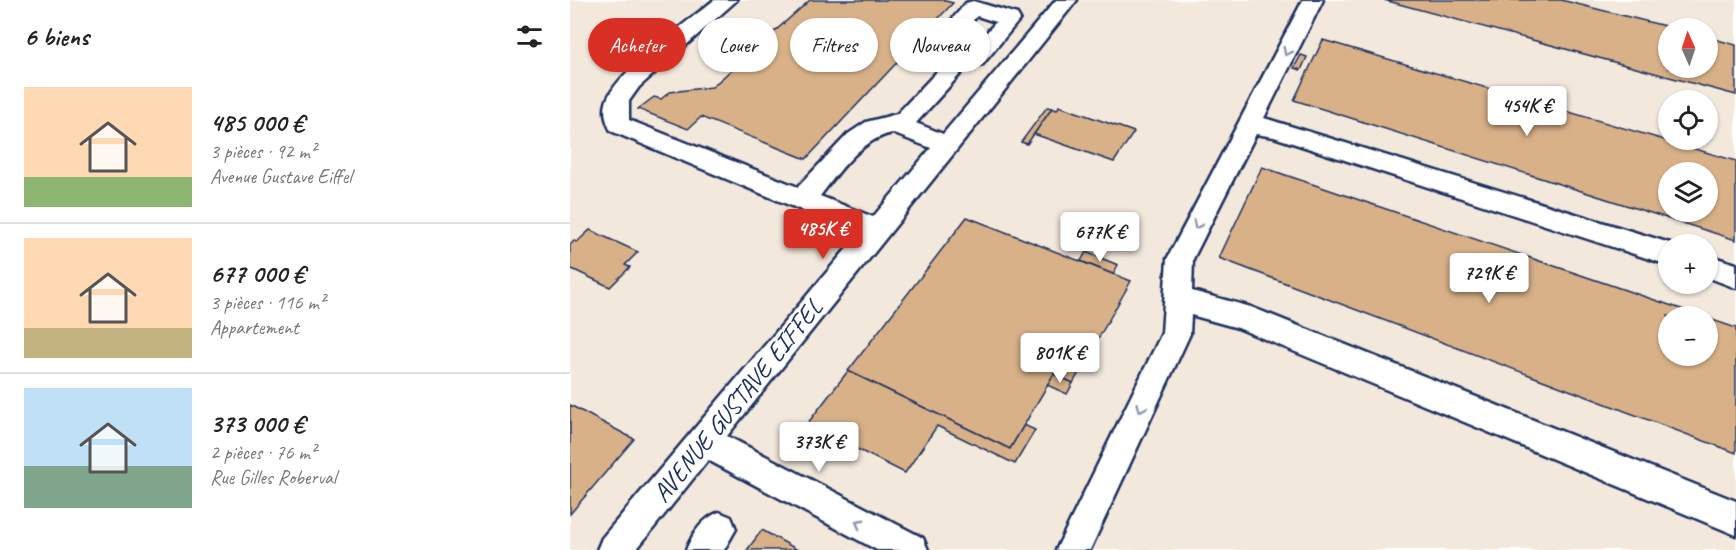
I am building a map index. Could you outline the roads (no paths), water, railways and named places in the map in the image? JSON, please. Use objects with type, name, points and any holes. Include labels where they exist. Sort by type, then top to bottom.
[{"type":"street","points":[[727,0],[631,81],[618,97],[614,108],[619,125],[877,230]]},
{"type":"street","name":"AVENUE GUSTAVE EIFFEL","points":[[625,547],[703,440],[1067,0]]},
{"type":"street","points":[[1073,550],[1176,334],[1180,259],[1313,0]]},
{"type":"street","points":[[964,18],[973,8],[1010,18],[990,41]]},
{"type":"street","points":[[802,200],[866,132],[896,125],[905,120],[949,72]]},
{"type":"street","points":[[896,125],[947,145]]},
{"type":"street","points":[[1249,125],[1275,128],[1658,251]]},
{"type":"street","points":[[1718,270],[1736,276]]},
{"type":"street","points":[[1178,300],[1241,316],[1736,518]]},
{"type":"street","points":[[703,440],[911,550]]}]
